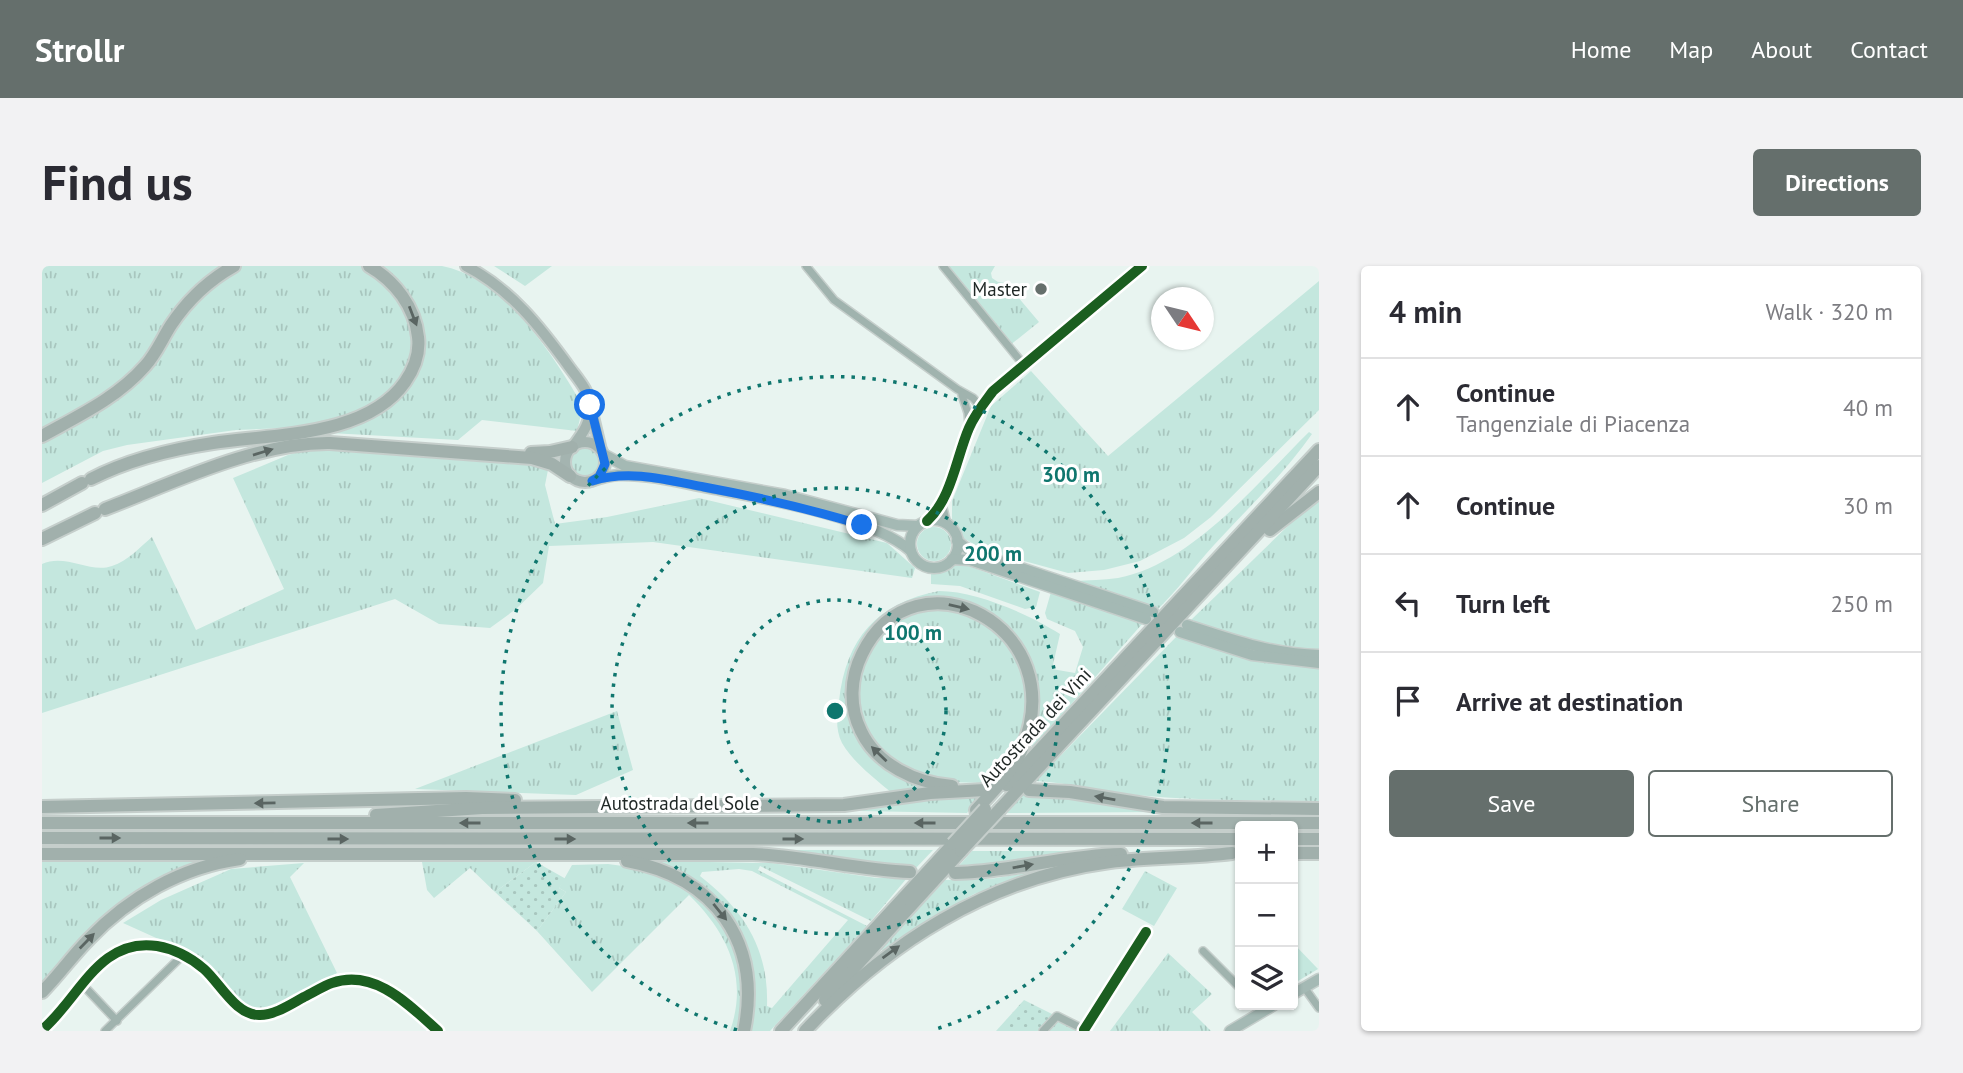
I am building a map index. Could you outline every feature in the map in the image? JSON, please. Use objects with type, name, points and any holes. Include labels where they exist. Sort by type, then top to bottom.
[{"type":"highway","points":[[42,436],[103,402],[125,386],[154,355],[190,301],[234,266]]},
{"type":"highway","points":[[44,504],[123,466],[169,452],[338,425],[387,402],[408,378],[419,344],[415,318],[407,302],[393,284],[369,266]]},
{"type":"highway","points":[[265,437],[333,438],[533,453],[573,446]]},
{"type":"highway","points":[[42,539],[100,511],[266,451],[302,443],[532,458],[552,464],[570,476]]},
{"type":"highway","name":"Autostrada dei Vini","points":[[981,810],[1319,450]]},
{"type":"highway","name":"Autostrada dei Vini","points":[[781,1031],[954,849],[1000,809],[1319,466]]},
{"type":"highway","points":[[1155,642],[1213,590],[1281,519],[1319,492]]},
{"type":"highway","points":[[299,823],[473,808],[844,805],[986,788],[946,786],[912,776],[880,757],[862,735],[853,707],[855,670],[871,638],[900,614],[923,605],[945,604],[963,607],[994,621],[1011,639],[1023,660],[1031,685],[1032,699],[1025,740],[1007,774],[954,849]]},
{"type":"highway","points":[[1029,790],[1070,792],[1163,807],[1319,809]]},
{"type":"highway","points":[[42,807],[466,798],[652,806]]},
{"type":"highway","name":"Autostrada del Sole","points":[[42,823],[1319,823]]},
{"type":"highway","name":"Autostrada del Sole","points":[[42,838],[1235,839]]},
{"type":"highway","points":[[1298,839],[1319,839]]},
{"type":"highway","name":"Autostrada dei Vini","points":[[796,1031],[954,849]]},
{"type":"highway","points":[[955,873],[988,871],[1086,856],[1235,853]]},
{"type":"highway","points":[[805,1031],[824,1010],[888,954],[973,902],[1039,877],[1090,866],[1235,853]]},
{"type":"highway","points":[[1298,853],[1319,853]]},
{"type":"highway","points":[[42,854],[765,855],[865,869],[910,872]]},
{"type":"highway","points":[[42,992],[83,944],[114,915],[165,883],[214,864],[294,855]]},
{"type":"highway","points":[[546,855],[605,858],[643,864],[669,873],[706,897],[724,916],[743,952],[749,984],[744,1031]]},
{"type":"main road","points":[[466,266],[496,285],[528,314],[580,382],[590,405],[602,452],[603,470],[592,481]]},
{"type":"main road","points":[[590,405],[586,429],[565,458],[564,464],[576,481],[638,476],[769,499],[862,525],[896,538],[921,563],[930,567],[944,565],[952,559],[957,541]]},
{"type":"main road","points":[[573,446],[586,442],[625,466],[785,495],[902,526],[941,521],[952,528],[957,541],[970,551],[1150,615],[970,560],[952,559]]},
{"type":"main road","points":[[911,551],[911,538],[922,524]]},
{"type":"main road","points":[[1319,655],[1279,652],[1183,628],[1252,655],[1319,663]]},
{"type":"main road","points":[[42,1030],[102,961],[121,950],[144,945],[184,954],[205,970],[241,1009],[252,1015],[262,1016],[274,1012],[333,982],[357,980],[388,989],[438,1031]]},
{"type":"main road","points":[[1298,991],[1319,979]]},
{"type":"main road","points":[[1233,1030],[1258,1010]]},
{"type":"street","points":[[943,266],[1023,364]]},
{"type":"street","points":[[922,524],[942,503],[970,426],[993,391],[1142,266]]},
{"type":"street","points":[[809,267],[834,300],[980,407]]},
{"type":"street","points":[[961,392],[993,391]]},
{"type":"street","points":[[961,392],[970,426]]},
{"type":"street","points":[[942,503],[947,524]]},
{"type":"street","points":[[1043,1031],[1056,1016],[1085,1030],[1146,932]]},
{"type":"street","points":[[1203,951],[1235,983]]},
{"type":"street","points":[[105,1031],[184,954]]},
{"type":"street","points":[[82,984],[117,1021]]},
{"type":"street","points":[[1304,987],[1319,1008]]},
{"type":"green space","points":[[42,266],[225,266],[126,381],[42,432]]},
{"type":"green space","points":[[242,266],[363,266],[369,269],[403,302],[416,345],[405,378],[366,411],[306,427],[236,430],[127,445],[103,451],[42,483],[42,441],[99,409],[182,315],[225,276]]},
{"type":"green space","points":[[377,266],[442,266],[465,273],[506,302],[542,342],[583,406],[577,431],[482,420],[458,440],[330,433],[394,402],[422,331]]},
{"type":"green space","points":[[494,266],[552,266],[525,286]]},
{"type":"green space","points":[[943,266],[995,266],[991,273],[992,278],[1006,283],[1039,322],[1009,346]]},
{"type":"green space","points":[[1319,281],[1319,410],[1211,517],[1184,538],[1140,561],[1104,570],[1068,573],[984,550],[963,538],[952,520],[952,501],[991,406],[1031,371],[1108,456]]},
{"type":"green space","points":[[1309,432],[1312,434],[1290,463],[1156,611],[1073,583],[1118,578],[1145,570],[1172,556],[1222,519]]},
{"type":"green space","points":[[585,446],[596,450],[600,461],[596,472],[585,476],[574,472],[570,461],[574,450]]},
{"type":"green space","points":[[310,449],[538,466],[548,470],[545,485],[555,524],[607,517],[699,498],[887,543],[915,568],[912,578],[653,542],[549,546],[543,583],[516,609],[490,628],[439,624],[395,599],[42,713],[42,564],[60,561],[104,568],[129,557],[152,537],[196,630],[284,589],[233,478],[288,455]]},
{"type":"green space","points":[[1319,501],[1319,651],[1254,640],[1191,620],[1293,521]]},
{"type":"green space","points":[[934,527],[946,532],[951,544],[946,556],[934,561],[922,556],[917,544],[922,532]]},
{"type":"green space","points":[[963,564],[1040,592],[1036,607],[1025,609],[960,586],[931,584],[931,573],[942,567]]},
{"type":"green space","points":[[939,591],[985,599],[1033,619],[1060,634],[1052,669],[1075,673],[1083,647],[1075,631],[1047,619],[1045,613],[1051,592],[1143,623],[1032,746],[1029,741],[1026,656],[1012,634],[994,616],[969,604],[941,601],[880,625],[850,695],[877,761],[895,774],[928,786],[930,790],[892,793],[858,763],[842,743],[837,722],[843,679],[857,642],[882,614],[898,604]]},
{"type":"green space","points":[[928,609],[962,610],[995,627],[1018,656],[1029,703],[1016,751],[991,783],[943,782],[898,766],[877,749],[861,723],[857,693],[861,664],[889,627]]},
{"type":"green space","points":[[1177,636],[1265,661],[1319,667],[1319,801],[1160,797],[1036,781]]},
{"type":"green space","points":[[617,711],[633,770],[576,795],[415,789]]},
{"type":"green space","points":[[1024,794],[1057,796],[1162,812],[1007,813]]},
{"type":"green space","points":[[952,795],[982,796],[967,813],[858,811]]},
{"type":"green space","points":[[774,850],[933,850],[916,868],[886,868]]},
{"type":"green space","points":[[972,851],[1090,851],[957,868]]},
{"type":"green space","points":[[42,858],[212,858],[146,890],[42,989]]},
{"type":"green space","points":[[422,862],[536,862],[495,892],[470,868],[434,898],[427,890]]},
{"type":"green space","points":[[536,862],[566,879],[559,888],[566,892],[537,931],[495,892]]},
{"type":"green space","points":[[304,863],[290,877],[337,973],[274,1012],[253,1015],[185,951],[123,923],[161,900],[231,869]]},
{"type":"green space","points":[[653,863],[771,863],[877,878],[907,878],[871,921],[760,866],[758,870],[867,926],[770,1031],[747,1031],[752,1006],[728,916]],"holes":[[[739,869],[752,871],[848,920],[772,1008],[767,1006],[764,966],[751,932],[729,903],[700,876],[702,872]]]},
{"type":"green space","points":[[608,864],[645,869],[673,879],[715,912],[732,939],[745,988],[739,1031],[730,1031],[737,992],[731,957],[714,924],[689,895],[592,992],[537,931],[566,892],[559,888],[572,865]]},
{"type":"green space","points":[[1045,870],[974,894],[941,912],[883,951],[881,949],[945,880],[990,879]]},
{"type":"green space","points":[[1145,871],[1177,888],[1154,926],[1122,909]]},
{"type":"green space","points":[[1298,948],[1318,969],[1298,981]]},
{"type":"green space","points":[[1168,953],[1212,994],[1192,1012],[1211,1031],[1110,1031]]},
{"type":"green space","points":[[1024,1000],[1086,1031],[996,1031]]},
{"type":"cycle path","points":[[927,521],[948,489],[971,423],[993,391],[1142,266]]},
{"type":"cycle path","points":[[1084,1030],[1146,932]]},
{"type":"cycle path","points":[[42,1030],[105,960],[120,951],[137,946],[157,946],[188,957],[204,969],[236,1005],[251,1014],[266,1015],[277,1011],[332,983],[363,981],[391,992],[438,1031]]},
{"type":"place","name":"Master","points":[[1041,289]]},
{"type":"route","points":[[590,405],[597,442],[605,459],[599,477],[592,481],[618,475],[670,481],[769,499],[862,525]]}]
